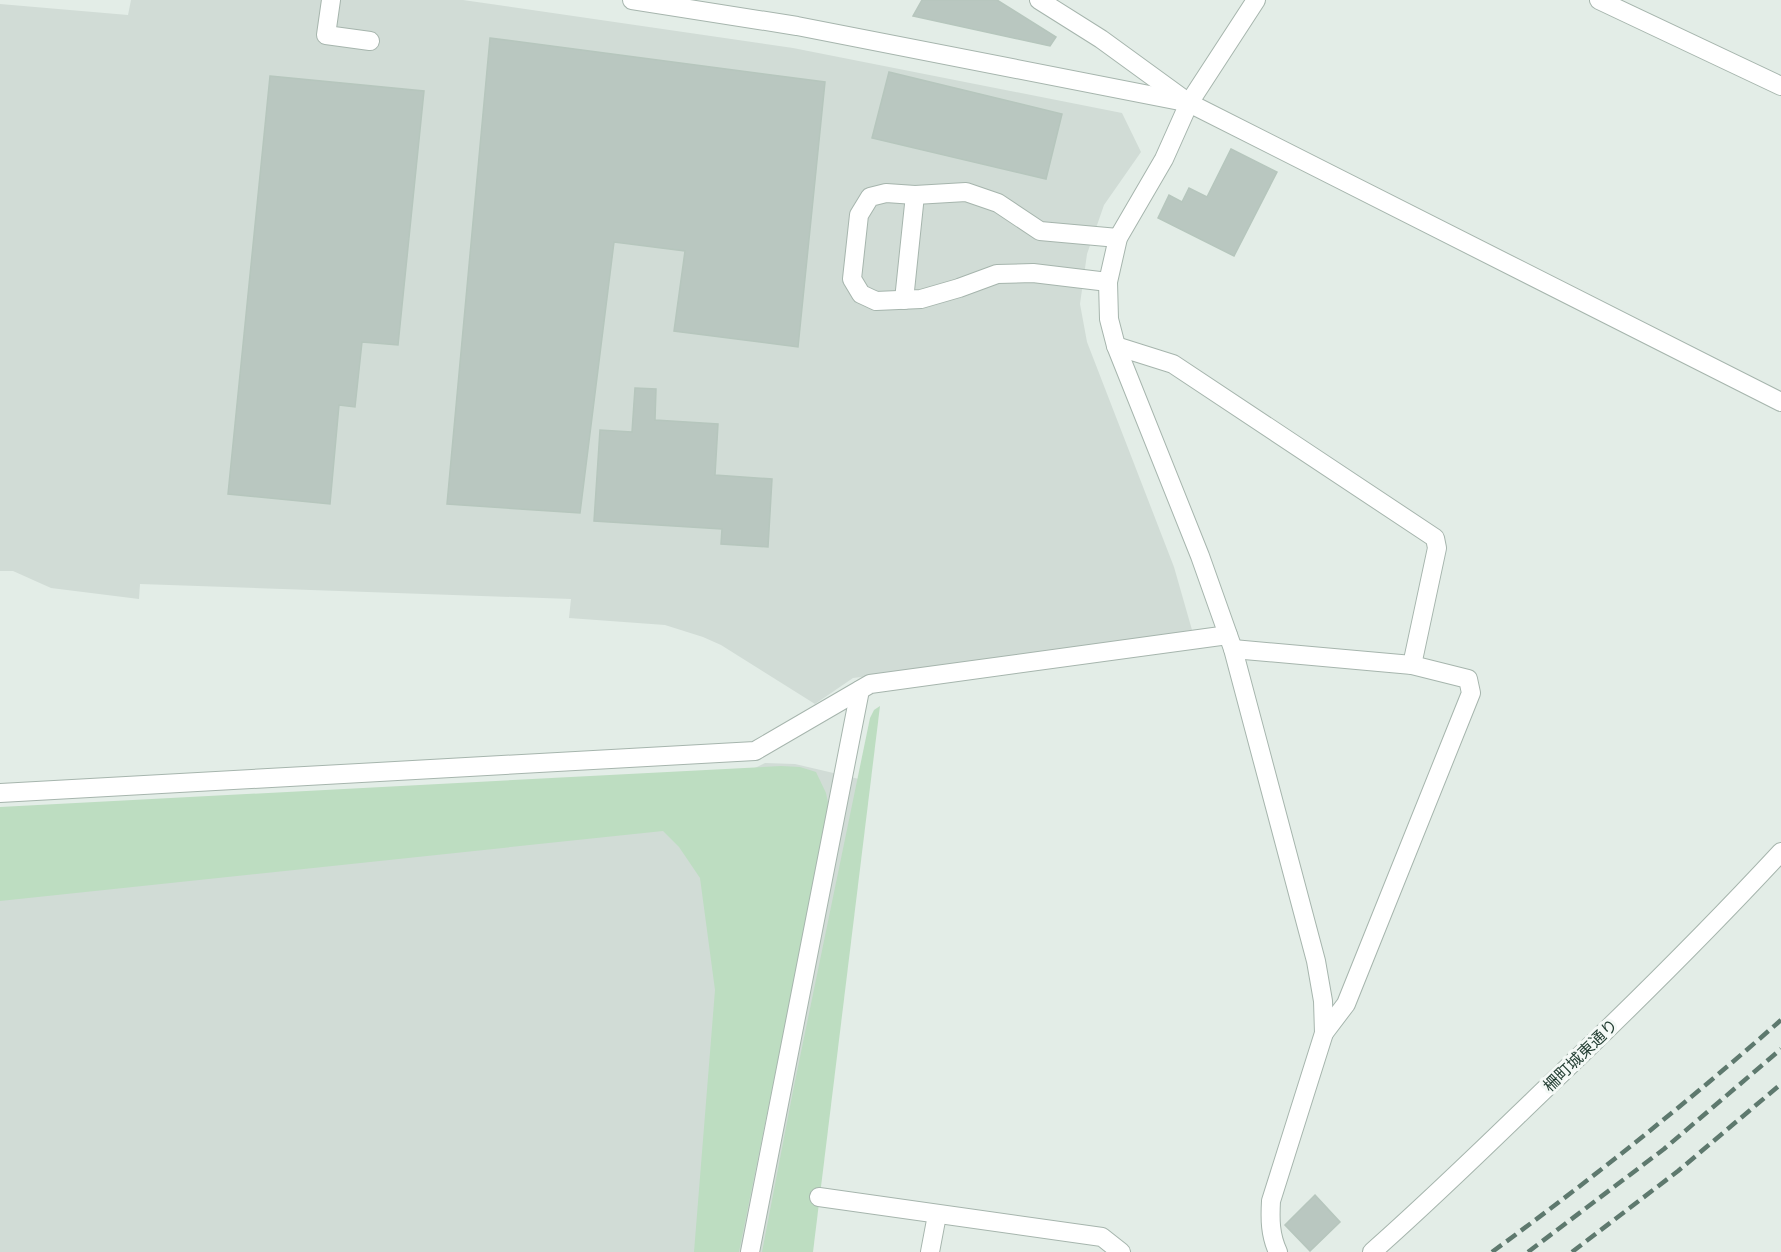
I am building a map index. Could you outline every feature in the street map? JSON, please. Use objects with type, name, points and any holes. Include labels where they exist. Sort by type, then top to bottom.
[{"type":"street","points":[[331,0],[326,35],[370,41]]},
{"type":"street","points":[[632,0],[797,26],[1190,103]]},
{"type":"street","points":[[1039,0],[1101,39],[1190,103],[1781,402]]},
{"type":"street","points":[[1256,0],[1190,103],[1164,159],[1118,238],[1108,282],[1109,319],[1116,345],[1200,556],[1231,642],[1316,961],[1323,1001],[1324,1033],[1271,1201],[1270,1222],[1273,1242],[1278,1252]]},
{"type":"street","points":[[1599,0],[1781,86]]},
{"type":"street","points":[[1108,282],[1033,273],[997,274],[921,299],[876,301],[861,294],[852,279],[859,215],[870,197],[886,193],[915,195],[966,192],[998,203],[1040,231],[1118,238]]},
{"type":"street","points":[[904,300],[915,195]]},
{"type":"street","points":[[1116,345],[1173,364],[1435,538],[1437,548],[1412,665]]},
{"type":"street","points":[[0,793],[755,752],[870,684],[1231,642],[1412,665],[1468,679],[1471,693],[1346,1005],[1324,1033]]},
{"type":"street","points":[[750,1252],[860,690]]},
{"type":"street","name":"柵町城東通り","points":[[1372,1252],[1581,1055],[1720,917],[1781,852]]},
{"type":"street","points":[[819,1197],[1102,1237],[1121,1252]]},
{"type":"street","points":[[930,1252],[937,1215]]},
{"type":"shaded area","points":[[131,0],[463,0],[793,48],[1122,113],[1141,152],[1104,205],[1087,254],[1080,304],[1087,342],[1174,567],[1192,630],[1033,656],[853,678],[815,704],[721,645],[703,637],[665,625],[569,618],[571,599],[140,584],[139,599],[51,588],[13,571],[0,571],[0,4],[128,15]]},
{"type":"shaded area","points":[[765,763],[795,764],[859,779],[769,1252],[0,1252],[0,891],[747,772]]},
{"type":"green space","points":[[880,706],[813,1252],[762,1252],[870,718],[874,710]]},
{"type":"green space","points":[[781,766],[800,767],[816,772],[826,793],[829,808],[739,1252],[694,1252],[715,990],[700,878],[679,847],[663,831],[0,901],[0,807]]},
{"type":"building","points":[[922,0],[997,0],[1056,37],[1050,46],[913,16]]},
{"type":"building","points":[[490,38],[825,82],[798,347],[674,331],[685,251],[614,242],[580,513],[447,504]]},
{"type":"building","points":[[889,72],[1062,114],[1046,179],[872,138]]},
{"type":"building","points":[[270,76],[424,91],[398,345],[362,342],[355,407],[339,405],[330,504],[228,494]]},
{"type":"building","points":[[1231,149],[1277,172],[1234,256],[1158,218],[1169,195],[1182,202],[1189,188],[1207,197]]},
{"type":"building","points":[[635,388],[656,389],[655,420],[718,424],[715,475],[772,479],[768,547],[721,544],[722,529],[594,521],[600,430],[632,432]]},
{"type":"building","points":[[1315,1195],[1340,1222],[1310,1251],[1285,1225]]},
{"type":"railway","points":[[1492,1252],[1639,1139],[1781,1020]]},
{"type":"railway","points":[[1528,1252],[1664,1149],[1781,1049]]},
{"type":"railway","points":[[1572,1252],[1678,1171],[1781,1084]]}]
